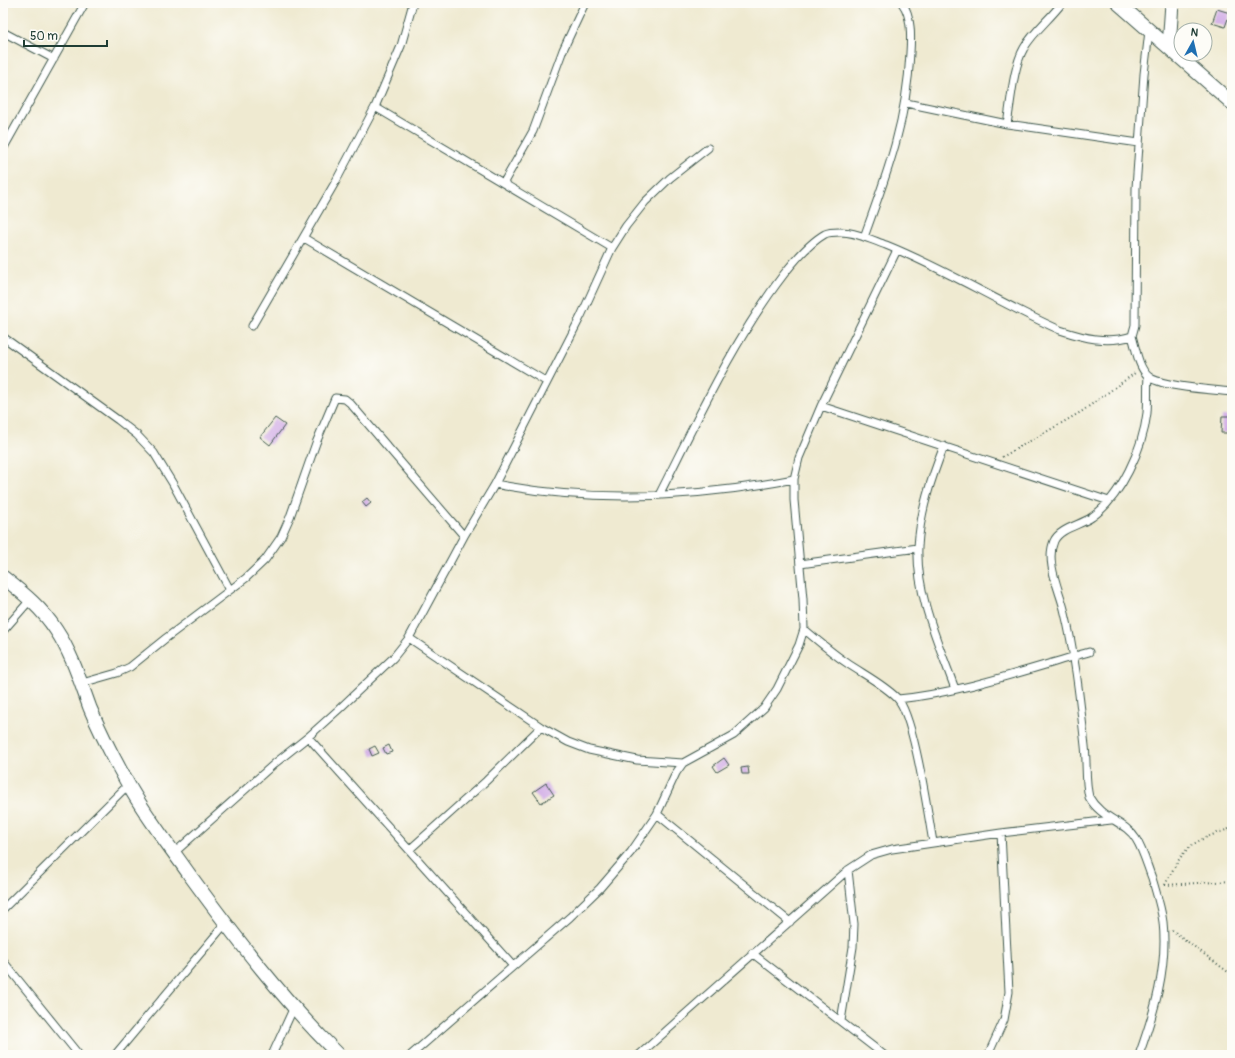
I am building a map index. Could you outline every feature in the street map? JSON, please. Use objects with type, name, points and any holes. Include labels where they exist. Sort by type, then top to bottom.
[{"type":"street","points":[[1118,3],[1232,103]]},
{"type":"street","points":[[1169,47],[1172,3]]},
{"type":"street","points":[[3,577],[31,599],[57,630],[82,683],[97,721],[128,785],[174,853],[225,924],[294,1007],[340,1055]]},
{"type":"lane","points":[[3,149],[86,3]]},
{"type":"lane","points":[[252,326],[304,238],[375,107],[401,46],[413,3]]},
{"type":"lane","points":[[504,182],[533,131],[563,50],[585,3]]},
{"type":"lane","points":[[864,236],[894,152],[906,103],[911,39],[908,19],[902,3]]},
{"type":"lane","points":[[1007,124],[1017,69],[1023,50],[1036,32],[1062,3]]},
{"type":"lane","points":[[1149,31],[1136,188],[1135,324],[1132,336],[1143,368],[1148,376],[1158,382],[1232,392]]},
{"type":"lane","points":[[3,32],[54,59]]},
{"type":"lane","points":[[906,103],[1007,124],[1139,143]]},
{"type":"lane","points":[[375,107],[504,182],[612,248]]},
{"type":"lane","points":[[174,853],[274,764],[308,737],[393,658],[408,638],[464,536],[495,484],[581,316],[612,248],[626,226],[645,202],[670,178],[708,148]]},
{"type":"lane","points":[[659,495],[707,401],[772,289],[794,262],[813,243],[826,234],[841,232],[864,236],[897,250],[1060,330],[1084,338],[1110,341],[1132,336]]},
{"type":"lane","points":[[304,238],[547,382]]},
{"type":"lane","points":[[411,1055],[570,917],[600,888],[631,852],[657,814],[676,773],[683,763],[734,735],[764,708],[777,690],[804,629],[794,500],[794,478],[799,458],[821,406],[897,250]]},
{"type":"lane","points":[[3,337],[118,420],[137,435],[154,453],[173,484],[230,590]]},
{"type":"lane","points":[[1139,1055],[1156,1001],[1162,972],[1163,923],[1154,886],[1136,839],[1129,831],[1111,820],[1094,806],[1088,793],[1084,735],[1073,656],[1068,626],[1054,570],[1053,546],[1058,536],[1098,513],[1109,501],[1131,465],[1142,440],[1147,413],[1148,376]]},
{"type":"lane","points":[[82,683],[117,673],[130,667],[230,590],[265,560],[281,537],[290,517],[316,443],[335,398],[346,399],[350,403],[464,536]]},
{"type":"lane","points":[[821,406],[1109,501]]},
{"type":"lane","points":[[944,446],[932,477],[924,507],[918,548],[920,576],[928,613],[954,689]]},
{"type":"lane","points":[[495,484],[570,495],[659,495],[731,489],[794,478]]},
{"type":"lane","points":[[800,564],[918,548]]},
{"type":"lane","points":[[3,631],[31,599]]},
{"type":"lane","points":[[804,629],[898,699],[906,714],[911,732],[933,842]]},
{"type":"lane","points":[[408,638],[541,727],[568,742],[589,750],[636,760],[683,763]]},
{"type":"lane","points":[[898,699],[920,697],[954,689],[1089,652]]},
{"type":"lane","points":[[409,850],[481,785],[541,727]]},
{"type":"lane","points":[[308,737],[513,966]]},
{"type":"lane","points":[[3,909],[128,785]]},
{"type":"lane","points":[[657,814],[790,922]]},
{"type":"lane","points":[[639,1055],[752,953],[790,922],[848,870],[871,855],[933,842],[1111,820]]},
{"type":"lane","points":[[988,1055],[1004,1020],[1009,992],[1001,833]]},
{"type":"lane","points":[[841,1021],[849,978],[854,924],[848,870]]},
{"type":"lane","points":[[116,1055],[225,924]]},
{"type":"lane","points":[[752,953],[884,1055]]},
{"type":"lane","points":[[3,961],[79,1055]]},
{"type":"lane","points":[[272,1055],[294,1007]]},
{"type":"path","points":[[991,463],[1081,412],[1143,368]]},
{"type":"path","points":[[1165,885],[1174,867],[1188,847],[1195,842],[1232,828]]},
{"type":"path","points":[[1154,886],[1232,881]]},
{"type":"path","points":[[1163,923],[1232,975]]},
{"type":"building","points":[[1217,9],[1230,13],[1225,27],[1212,22]]},
{"type":"building","points":[[1222,416],[1232,416],[1232,433],[1221,433]]},
{"type":"building","points":[[275,418],[285,425],[270,445],[260,437]]},
{"type":"building","points":[[367,498],[371,503],[366,507],[362,502]]},
{"type":"building","points":[[389,745],[392,752],[386,754],[383,748]]},
{"type":"building","points":[[375,746],[379,753],[372,756],[369,749]]},
{"type":"building","points":[[724,758],[729,765],[717,772],[713,766]]},
{"type":"building","points":[[748,767],[749,774],[742,774],[741,768]]},
{"type":"building","points":[[546,783],[554,795],[541,803],[533,792]]}]
